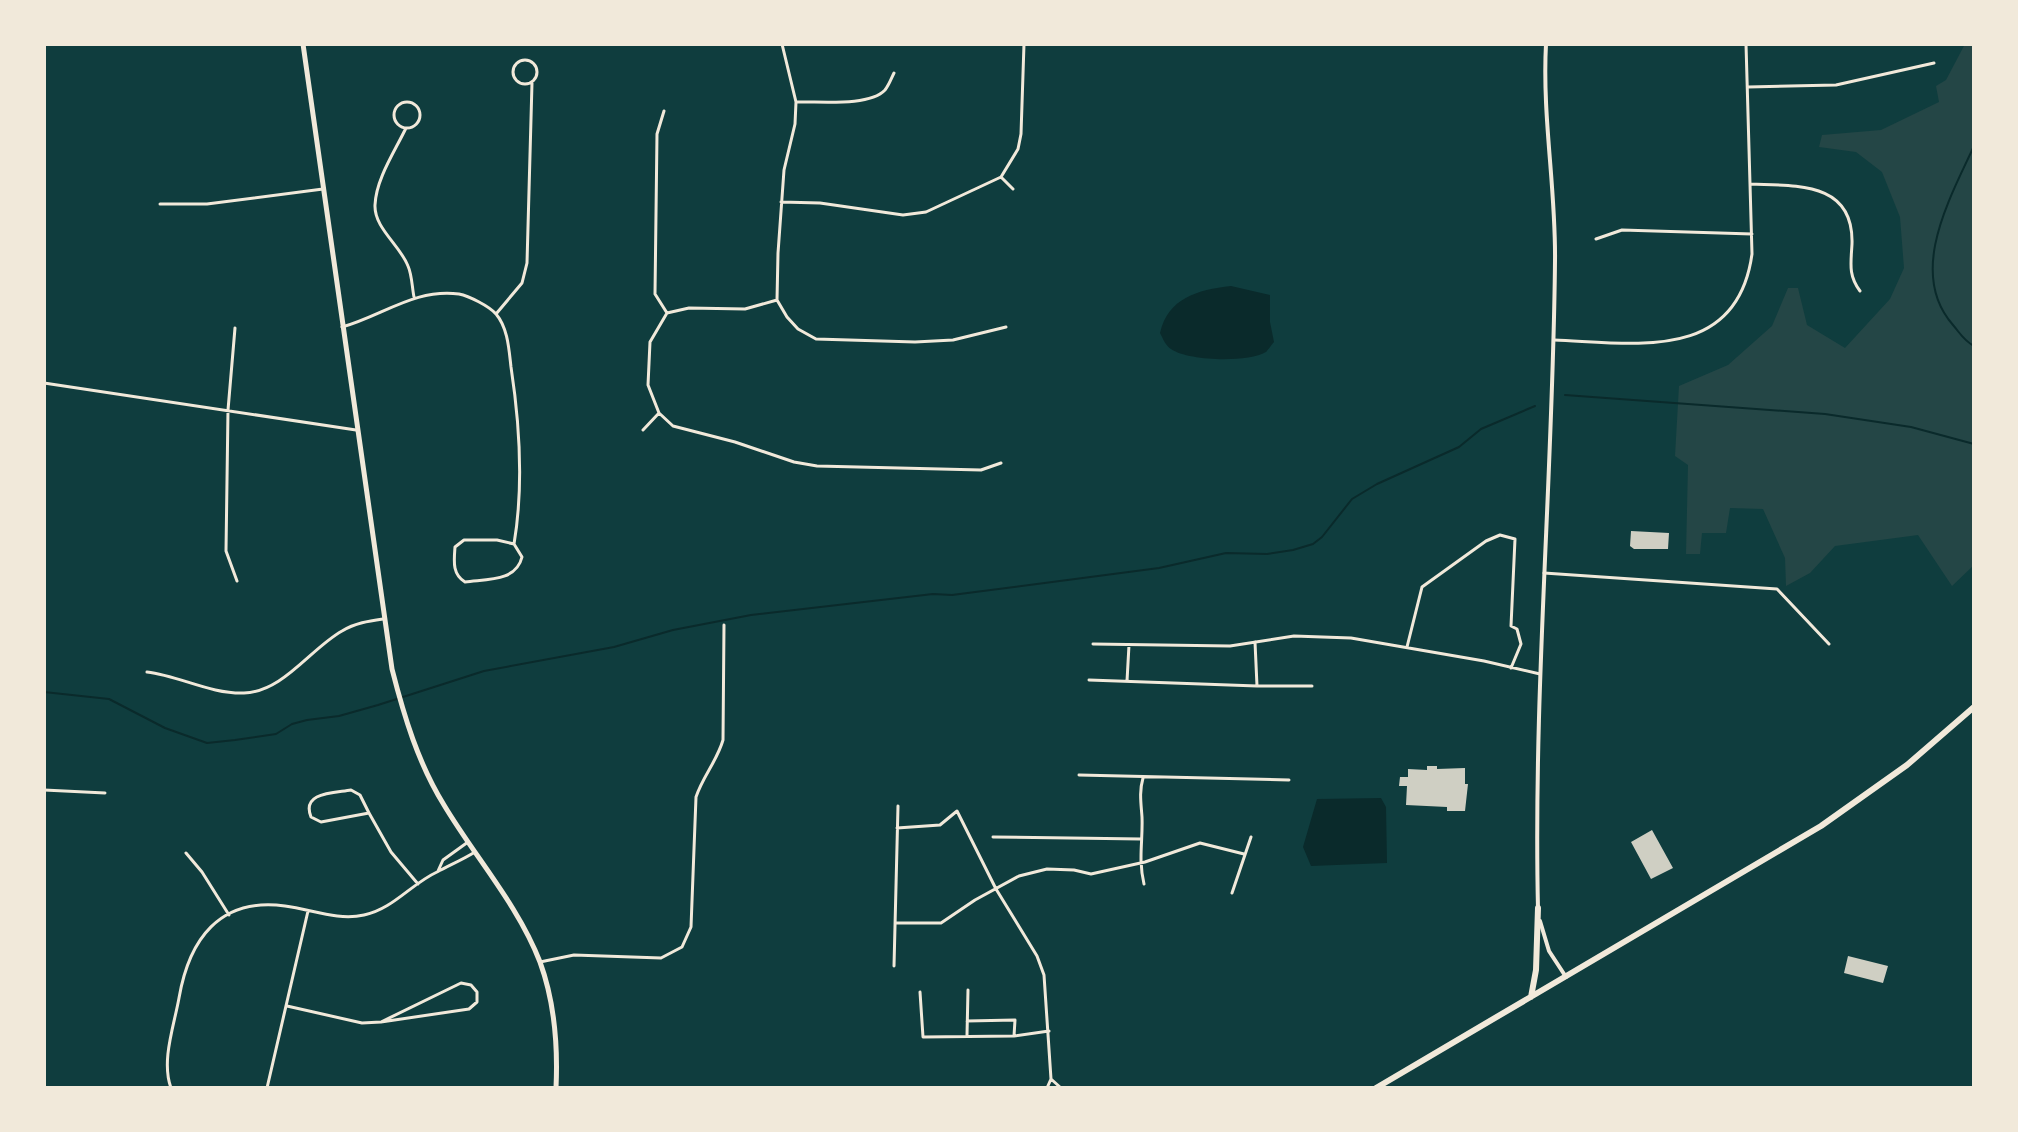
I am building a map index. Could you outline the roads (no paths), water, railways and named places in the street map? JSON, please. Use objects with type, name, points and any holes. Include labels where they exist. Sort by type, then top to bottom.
[{"type":"highway","points":[[1376,1088],[1776,854],[1852,806],[1907,765],[1974,707]]},
{"type":"highway","points":[[1531,997],[1536,970],[1538,908]]},
{"type":"main road","points":[[303,44],[383,619],[399,699],[417,751],[444,806],[519,919],[540,962],[554,1017],[556,1088]]},
{"type":"street","points":[[782,44],[796,102],[795,124],[784,170],[777,300],[798,329],[816,339],[940,341],[1006,327]]},
{"type":"street","points":[[781,202],[820,203],[903,215],[926,212],[1001,177],[1018,149],[1021,134],[1024,44]]},
{"type":"street","points":[[1546,44],[1547,122],[1555,207],[1553,399],[1540,674],[1538,908],[1544,937],[1566,977]]},
{"type":"street","points":[[1553,340],[1642,344],[1668,343],[1693,337],[1715,323],[1744,287],[1750,270],[1752,234],[1746,44]]},
{"type":"street","points":[[496,314],[522,283],[527,263],[532,83],[538,75],[536,66],[528,60],[519,61],[513,69],[515,78],[522,84],[532,83]]},
{"type":"street","points":[[1748,87],[1836,85],[1934,63]]},
{"type":"street","points":[[796,102],[857,101],[877,97],[887,88],[894,73]]},
{"type":"street","points":[[406,128],[397,123],[395,114],[400,105],[409,103],[417,107],[420,117],[415,125],[406,128],[380,182],[375,204],[381,225],[398,246],[409,267],[414,297]]},
{"type":"street","points":[[664,111],[657,134],[655,294],[667,313]]},
{"type":"street","points":[[1001,177],[1013,189]]},
{"type":"street","points":[[1751,184],[1820,190],[1834,198],[1850,226],[1850,271],[1852,281],[1860,291]]},
{"type":"street","points":[[160,204],[207,204],[323,189]]},
{"type":"street","points":[[1596,239],[1622,230],[1752,234]]},
{"type":"street","points":[[342,327],[369,320],[397,303],[437,293],[462,294],[496,314],[506,335],[521,439],[514,544],[522,557],[516,571],[507,576],[465,582],[459,579],[454,567],[455,547],[464,540],[497,540],[514,544]]},
{"type":"street","points":[[777,300],[745,309],[689,308],[667,313],[650,342],[648,385],[659,413],[673,426],[817,466],[981,470],[1001,463]]},
{"type":"street","points":[[235,328],[228,410],[226,551],[237,581]]},
{"type":"street","points":[[44,383],[356,430]]},
{"type":"street","points":[[643,430],[659,413]]},
{"type":"street","points":[[1407,647],[1422,587],[1486,541],[1500,535],[1515,539],[1511,626],[1517,629],[1521,644],[1511,668]]},
{"type":"street","points":[[1544,573],[1777,589],[1829,644]]},
{"type":"street","points":[[147,672],[221,692],[257,691],[280,679],[343,630],[360,622],[383,619]]},
{"type":"street","points":[[540,962],[574,955],[661,958],[676,952],[687,941],[691,927],[696,797],[719,755],[723,740],[724,625]]},
{"type":"street","points":[[1093,644],[1230,646],[1294,636],[1351,638],[1540,674]]},
{"type":"street","points":[[1255,642],[1257,686]]},
{"type":"street","points":[[1127,681],[1129,644]]},
{"type":"street","points":[[1089,680],[1312,686]]},
{"type":"street","points":[[1079,775],[1289,780]]},
{"type":"street","points":[[1143,778],[1139,795],[1142,819],[1139,863],[1144,884]]},
{"type":"street","points":[[44,790],[105,793]]},
{"type":"street","points":[[369,813],[321,822],[311,817],[308,808],[317,795],[351,790],[360,795],[391,852],[418,884]]},
{"type":"street","points":[[894,966],[898,806]]},
{"type":"street","points":[[897,828],[940,825],[957,811],[996,889],[1037,956],[1044,975],[1051,1079],[1047,1088]]},
{"type":"street","points":[[993,837],[1141,839]]},
{"type":"street","points":[[1232,893],[1251,837]]},
{"type":"street","points":[[438,871],[443,860],[468,842]]},
{"type":"street","points":[[895,923],[941,923],[1019,876],[1047,869],[1091,874],[1139,863],[1200,843],[1244,854]]},
{"type":"street","points":[[171,1088],[167,1064],[184,970],[200,938],[213,926],[244,908],[262,905],[341,917],[366,915],[388,906],[438,871],[450,868],[475,852]]},
{"type":"street","points":[[186,853],[229,915]]},
{"type":"street","points":[[267,1088],[308,911]]},
{"type":"street","points":[[287,1006],[362,1023],[386,1024],[469,1009],[477,1002],[477,992],[471,985],[461,983],[381,1022]]},
{"type":"street","points":[[967,1036],[968,990]]},
{"type":"street","points":[[920,992],[923,1037],[1014,1036],[1049,1031]]},
{"type":"street","points":[[967,1021],[1015,1020],[1014,1036]]},
{"type":"street","points":[[1051,1079],[1061,1088]]},
{"type":"waterway","points":[[1974,146],[1945,212],[1933,259],[1934,282],[1940,305],[1962,336],[1974,346]]},
{"type":"waterway","points":[[1565,395],[1825,414],[1911,427],[1974,444]]},
{"type":"waterway","points":[[44,692],[109,699],[165,728],[207,743],[235,740],[276,734],[292,724],[339,716],[484,671],[614,647],[673,630],[751,615],[933,594],[952,595],[1159,568],[1226,553],[1267,554],[1293,550],[1313,544],[1322,537],[1352,499],[1377,484],[1459,447],[1481,429],[1535,406]]}]
